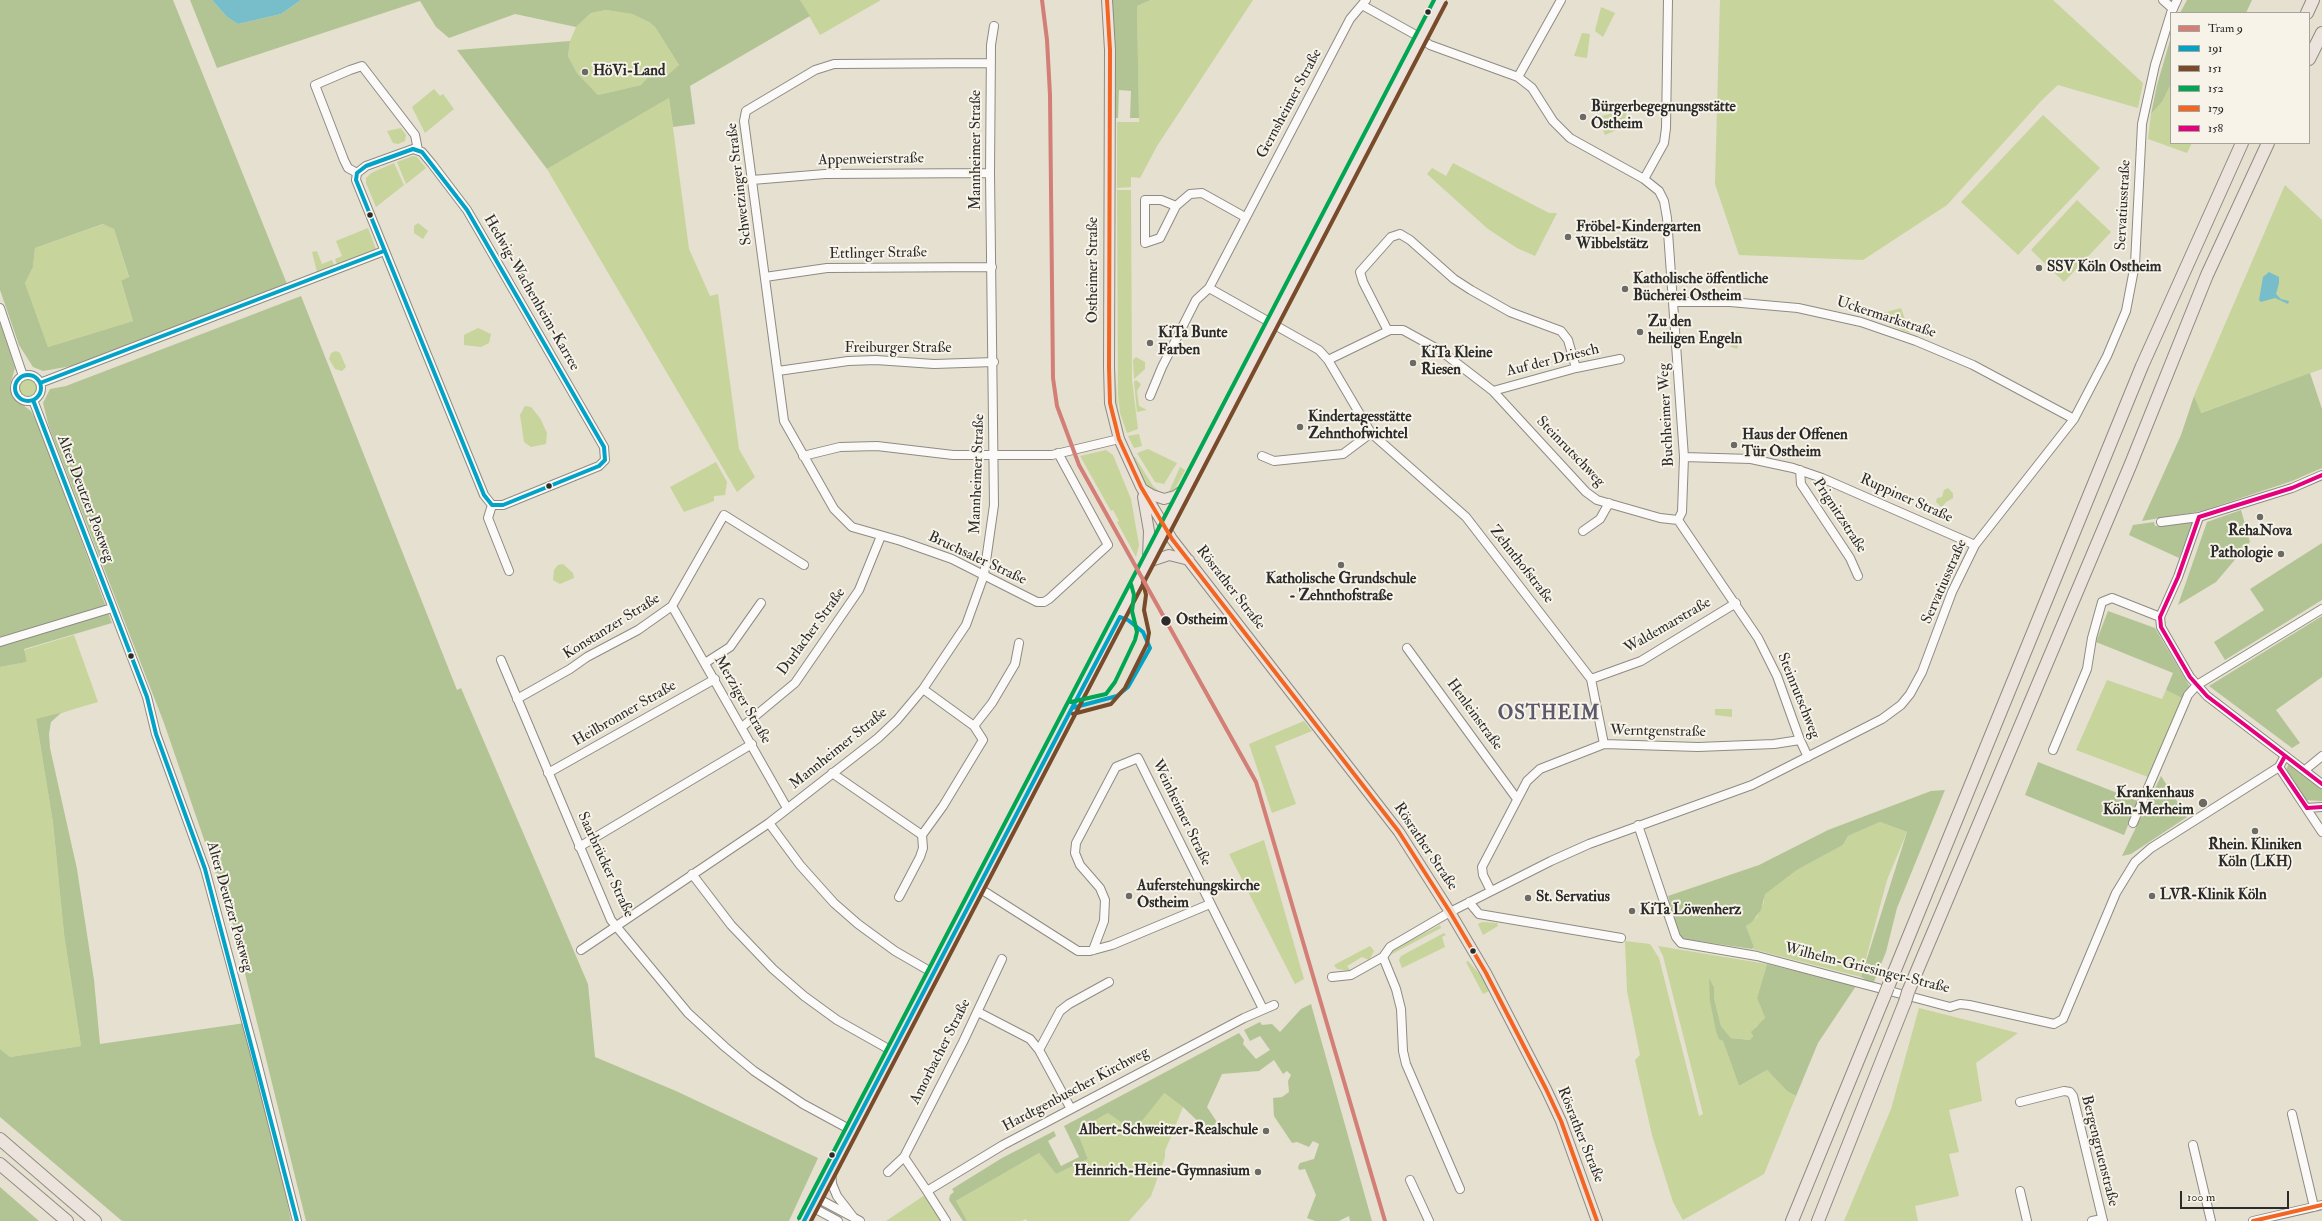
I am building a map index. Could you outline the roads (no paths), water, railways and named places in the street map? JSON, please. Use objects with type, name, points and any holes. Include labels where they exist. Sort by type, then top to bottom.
[{"type":"highway","points":[[2307,12],[2313,0]]},
{"type":"highway","points":[[2310,58],[2322,33]]},
{"type":"highway","points":[[1792,1221],[2142,366],[2242,144]]},
{"type":"highway","points":[[1818,1221],[1906,997],[2130,466],[2207,275],[2268,144]]},
{"type":"highway","points":[[0,1139],[95,1221]]},
{"type":"highway","points":[[0,1164],[67,1221]]},
{"type":"main road","name":"Ostheimer Straße","points":[[1107,0],[1110,50],[1110,403],[1118,439],[1141,487],[1165,528]]},
{"type":"main road","points":[[804,1221],[1441,0]]},
{"type":"main road","points":[[1141,487],[1152,495],[1164,499],[1174,496],[1185,489]]},
{"type":"main road","points":[[1141,487],[1149,531],[1148,562]]},
{"type":"main road","name":"Rösrather Straße","points":[[1165,528],[1399,832],[1450,912],[1486,973],[1546,1089],[1560,1121],[1597,1221]]},
{"type":"main road","points":[[1148,562],[1169,555],[1189,560]]},
{"type":"street","points":[[1518,77],[1561,0]]},
{"type":"street","points":[[1644,179],[1664,144],[1666,128],[1668,0]]},
{"type":"street","points":[[2163,0],[2172,12]]},
{"type":"street","name":"Servatiusstraße","points":[[2172,12],[2177,0]]},
{"type":"street","name":"Gernsheimer Straße","points":[[1150,396],[1162,367],[1196,300],[1209,288],[1350,19],[1364,2],[1421,39]]},
{"type":"street","name":"Servatiusstraße","points":[[1450,912],[1589,844],[1752,785],[1882,719],[1901,705],[1910,694],[1922,672],[1952,592],[1975,545],[2074,419],[2106,356],[2126,311],[2135,264],[2142,124],[2155,64],[2170,18]]},
{"type":"street","name":"Mannheimer Straße","points":[[581,950],[769,823],[878,738],[897,720],[923,689],[966,625],[984,575],[994,505],[994,362],[990,173],[991,45],[994,26]]},
{"type":"street","name":"Buchheimer Weg","points":[[1421,39],[1430,45],[1518,77],[1532,88],[1553,121],[1570,138],[1644,179],[1659,192],[1664,201],[1674,302],[1684,457],[1682,512],[1678,520]]},
{"type":"street","name":"Schwetzinger Straße","points":[[803,456],[784,421],[744,121],[746,111],[815,70],[834,64],[991,63]]},
{"type":"street","points":[[357,173],[348,168],[346,164],[315,85],[362,66],[415,135],[418,150],[414,149],[366,166],[357,173],[356,180],[484,495],[492,505],[488,518],[509,571]]},
{"type":"street","name":"Hedwig-Wachenheim-Karree","points":[[418,150],[422,152],[467,210],[604,447],[606,454],[605,460],[599,466],[503,505],[492,505]]},
{"type":"street","name":"Appenweierstraße","points":[[752,180],[825,174],[990,173]]},
{"type":"street","points":[[1176,206],[1161,200],[1146,200],[1145,243],[1160,238],[1176,206],[1190,194],[1202,193],[1245,217]]},
{"type":"street","points":[[1388,331],[1363,282],[1360,272],[1366,263],[1391,237],[1400,234],[1436,265],[1471,290],[1510,312],[1561,331],[1568,340],[1576,368]]},
{"type":"street","points":[[40,383],[384,251]]},
{"type":"street","name":"Ettlinger Straße","points":[[765,277],[827,268],[992,267]]},
{"type":"street","points":[[1209,288],[1273,323]]},
{"type":"street","name":"Uckermarkstraße","points":[[1674,302],[1730,302],[1798,308],[1861,322],[1916,341],[1973,365],[2074,419]]},
{"type":"street","points":[[0,308],[23,376]]},
{"type":"street","name":"Zehnthofstraße","points":[[1273,323],[1308,343],[1328,360],[1371,433],[1466,517],[1590,679],[1604,744]]},
{"type":"street","name":"Steinrutschweg","points":[[1328,360],[1388,331],[1403,330],[1425,341],[1454,360],[1493,391],[1586,492],[1597,500],[1678,520],[1736,603],[1758,638],[1777,676],[1800,740],[1808,757]]},
{"type":"street","name":"Auf der Driesch","points":[[1493,391],[1576,368],[1620,359]]},
{"type":"street","name":"Freiburger Straße","points":[[778,370],[848,361],[876,360],[934,364],[994,362]]},
{"type":"street","points":[[23,376],[33,376],[40,383],[40,393],[33,400],[22,400],[16,392],[16,382],[23,376]]},
{"type":"street","name":"Alter Deutzer Postweg","points":[[33,400],[147,697],[154,728],[209,884],[257,1062],[297,1221]]},
{"type":"street","points":[[1262,456],[1274,461],[1343,454],[1371,433]]},
{"type":"street","points":[[803,456],[840,447],[877,446],[953,455],[994,456],[1058,454],[1118,439]]},
{"type":"street","name":"Bruchsaler Straße","points":[[803,456],[834,509],[843,520],[852,527],[928,549],[984,575],[1032,600],[1044,602],[1108,545],[1058,454]]},
{"type":"street","name":"Ruppiner Straße","points":[[1684,457],[1751,459],[1800,470],[1822,478],[1975,545]]},
{"type":"street","name":"Prignitzstraße","points":[[1800,470],[1801,484],[1850,558],[1858,576]]},
{"type":"street","points":[[2161,522],[2199,517],[2292,488],[2322,475]]},
{"type":"street","points":[[1583,531],[1600,519],[1609,504]]},
{"type":"street","name":"Konstanzer Straße","points":[[516,699],[570,669],[587,657],[638,630],[672,606],[724,515],[804,565]]},
{"type":"street","points":[[2199,517],[2178,577],[2160,617],[2161,627],[2190,677],[2207,696],[2322,784]]},
{"type":"street","name":"Durlacher Straße","points":[[742,727],[795,683],[860,590],[881,536]]},
{"type":"street","points":[[2053,750],[2087,669],[2092,638],[2102,602],[2112,598],[2160,617]]},
{"type":"street","points":[[705,663],[730,647],[761,603]]},
{"type":"street","name":"Waldemarstraße","points":[[1590,679],[1641,661],[1736,603]]},
{"type":"street","name":"Merziger Straße","points":[[672,606],[788,808]]},
{"type":"street","points":[[0,642],[112,608]]},
{"type":"street","points":[[2133,823],[2188,695],[2197,685],[2322,609]]},
{"type":"street","points":[[974,726],[992,703],[1015,664],[1019,644]]},
{"type":"street","name":"Henleinstraße","points":[[1407,648],[1517,799]]},
{"type":"street","name":"Saarbrücker Straße","points":[[500,660],[611,920],[688,1013],[725,1047],[754,1071],[803,1104],[851,1130]]},
{"type":"street","name":"Heilbronner Straße","points":[[548,774],[715,679]]},
{"type":"street","points":[[898,897],[920,857],[922,835],[943,806],[983,740],[974,726],[923,689]]},
{"type":"street","name":"Werntgenstraße","points":[[1491,891],[1483,875],[1482,867],[1527,781],[1540,769],[1604,744],[1698,747],[1774,744],[1800,740]]},
{"type":"street","points":[[580,847],[752,744]]},
{"type":"street","name":"Wilhelm-Griesinger-Straße","points":[[1638,825],[1676,937],[1681,942],[1764,957],[1950,1007],[1968,1005],[2054,1024],[2063,1018],[2116,893],[2135,862],[2152,848],[2279,767],[2285,756]]},
{"type":"street","points":[[2305,770],[2322,756]]},
{"type":"street","name":"Weinheimer Straße","points":[[1093,950],[1104,921],[1106,900],[1100,888],[1080,865],[1075,853],[1076,843],[1116,767],[1138,758],[1263,1009]]},
{"type":"street","points":[[2279,767],[2322,832]]},
{"type":"street","points":[[832,774],[922,835]]},
{"type":"street","points":[[2307,808],[2322,807]]},
{"type":"street","points":[[769,823],[800,865],[834,903],[858,924],[895,951],[933,973]]},
{"type":"street","points":[[692,874],[731,925],[773,969],[804,996],[837,1020],[892,1051]]},
{"type":"street","points":[[979,888],[1078,951],[1093,950],[1112,945],[1210,904]]},
{"type":"street","points":[[1468,902],[1479,914],[1621,938]]},
{"type":"street","points":[[1332,977],[1351,975],[1383,958],[1390,947],[1450,912]]},
{"type":"street","points":[[1383,958],[1396,989],[1401,1009],[1403,1047],[1406,1064],[1460,1189]]},
{"type":"street","name":"Amorbacher Straße","points":[[888,1172],[904,1157],[978,1012],[1002,959]]},
{"type":"street","points":[[1039,1050],[1060,1011],[1069,1004],[1109,982]]},
{"type":"street","name":"Hardtgenbuscher Kirchweg","points":[[927,1191],[1003,1145],[1263,1009],[1274,1005]]},
{"type":"street","points":[[978,1012],[1030,1039],[1039,1050],[1071,1109]]},
{"type":"street","name":"Bergengruenstraße","points":[[2020,1102],[2064,1091],[2070,1092],[2073,1096],[2102,1220]]},
{"type":"street","points":[[2258,1220],[2318,1206],[2292,1114]]},
{"type":"street","points":[[2193,1145],[2211,1221]]},
{"type":"street","points":[[904,1157],[946,1221]]},
{"type":"street","points":[[831,1169],[832,1184],[837,1196],[857,1219]]},
{"type":"street","points":[[1410,1180],[1429,1221]]},
{"type":"street","points":[[2020,1191],[2027,1221]]},
{"type":"street","points":[[814,1203],[857,1219]]},
{"type":"street","points":[[814,1203],[838,1221]]},
{"type":"street","points":[[2092,1221],[2102,1220]]},
{"type":"water","points":[[212,0],[301,0],[281,14],[238,24],[227,17]]},
{"type":"water","points":[[2269,272],[2279,277],[2276,294],[2281,299],[2289,301],[2288,304],[2275,298],[2261,302],[2259,300],[2263,277]]},
{"type":"tram line","name":"9","points":[[1042,0],[1047,40],[1050,95],[1053,378],[1057,406],[1079,465],[1256,782],[1385,1221]]},
{"type":"place","name":"HöVi-Land","points":[[585,72]]},
{"type":"place","name":"Bürgerbegegnungsstätte Ostheim","points":[[1583,117]]},
{"type":"place","name":"Fröbel-Kindergarten Wibbelstätz","points":[[1568,237]]},
{"type":"place","name":"SSV Köln Ostheim","points":[[2039,268]]},
{"type":"place","name":"Katholische öffentliche Bücherei Ostheim","points":[[1625,289]]},
{"type":"place","name":"Zu den heiligen Engeln","points":[[1640,332]]},
{"type":"place","name":"KiTa Bunte Farben","points":[[1150,343]]},
{"type":"place","name":"KiTa Kleine Riesen","points":[[1413,363]]},
{"type":"place","name":"Kindertagesstätte Zehnthofwichtel","points":[[1300,427]]},
{"type":"place","name":"Haus der Offenen Tür Ostheim","points":[[1734,445]]},
{"type":"place","name":"RehaNova","points":[[2260,517]]},
{"type":"place","name":"Pathologie","points":[[2281,554]]},
{"type":"place","name":"Katholische Grundschule - Zehnthofstraße","points":[[1341,565]]},
{"type":"place","name":"Ostheim","points":[[1166,621]]},
{"type":"place","name":"Krankenhaus Köln-Merheim","points":[[2203,803]]},
{"type":"place","name":"Rhein. Kliniken Köln (LKH)","points":[[2255,831]]},
{"type":"place","name":"Auferstehungskirche Ostheim","points":[[1129,896]]},
{"type":"place","name":"LVR-Klinik Köln","points":[[2152,896]]},
{"type":"place","name":"St. Servatius","points":[[1528,898]]},
{"type":"place","name":"KiTa Löwenherz","points":[[1632,911]]},
{"type":"place","name":"Albert-Schweitzer-Realschule","points":[[1266,1131]]},
{"type":"place","name":"Heinrich-Heine-Gymnasium","points":[[1258,1172]]},
{"type":"district","name":"OSTHEIM","points":[[1549,715]]}]
